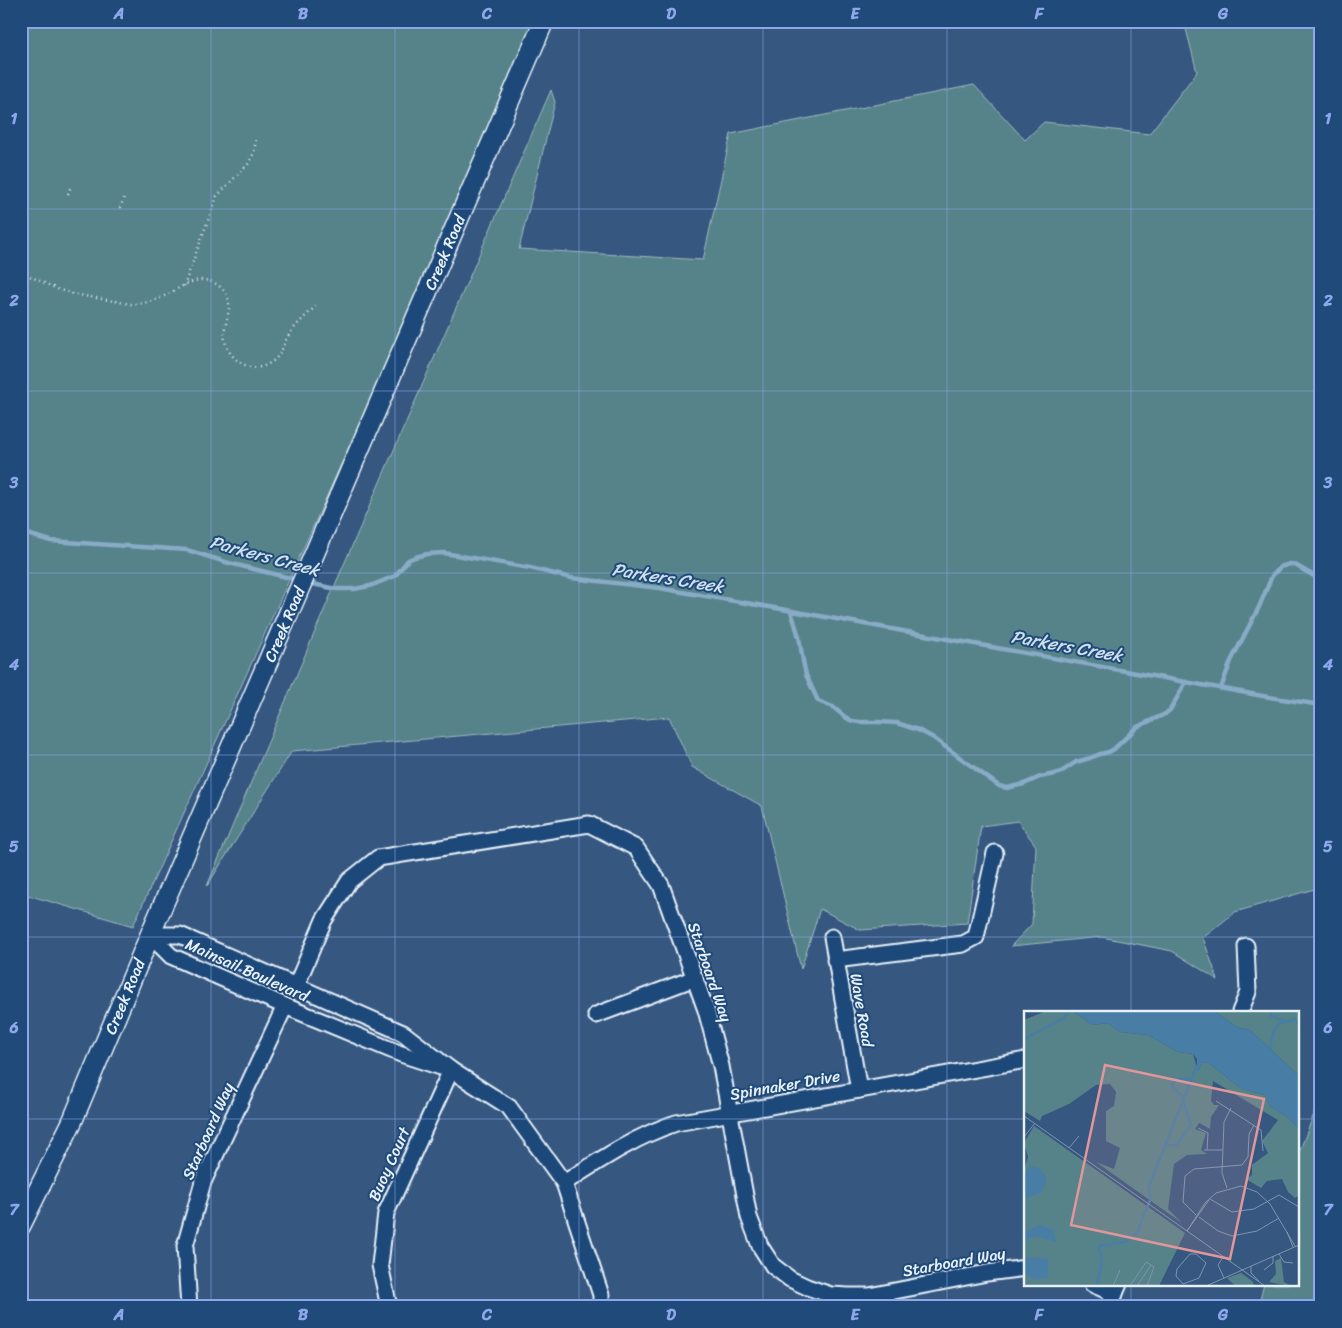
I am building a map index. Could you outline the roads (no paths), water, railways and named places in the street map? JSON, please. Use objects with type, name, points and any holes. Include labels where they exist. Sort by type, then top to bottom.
[{"type":"main road","name":"Creek Road","points":[[21,1226],[72,1122],[150,935],[544,21]]},
{"type":"street","name":"Starboard Way","points":[[296,986],[324,920],[349,880],[378,858],[589,824],[636,848],[661,885],[706,1010],[720,1066],[749,1217],[760,1246],[773,1266],[790,1279],[807,1287],[831,1295],[848,1296],[869,1296],[987,1273],[1024,1268]]},
{"type":"street","points":[[835,960],[963,944],[976,937],[995,853]]},
{"type":"street","name":"Mainsail Boulevard","points":[[150,935],[180,935],[403,1033],[451,1070],[509,1107],[564,1183],[602,1295],[602,1307]]},
{"type":"street","name":"Mainsail Boulevard","points":[[150,935],[170,956],[401,1054],[451,1070]]},
{"type":"street","name":"Wave Road","points":[[832,937],[859,1090]]},
{"type":"street","points":[[1240,1011],[1248,992],[1246,946]]},
{"type":"street","points":[[596,1015],[695,978]]},
{"type":"street","name":"Starboard Way","points":[[188,1307],[185,1246],[203,1182],[285,1006]]},
{"type":"street","name":"Spinnaker Drive","points":[[564,1183],[603,1158],[657,1129],[676,1123],[1024,1060]]},
{"type":"street","name":"Buoy Court","points":[[389,1307],[380,1265],[386,1213],[451,1070]]},
{"type":"street","points":[[1096,1286],[1114,1295]]},
{"type":"waterway","name":"Parkers Creek","points":[[21,530],[27,534],[51,541],[187,550],[229,563],[298,580]]},
{"type":"waterway","name":"Parkers Creek","points":[[308,583],[336,589],[354,589],[370,586],[395,576],[408,560],[427,554],[444,553],[530,568],[571,578],[659,588],[1321,705]]},
{"type":"waterway","points":[[1221,688],[1231,661],[1259,607],[1272,576],[1280,567],[1290,564],[1295,565],[1321,580]]},
{"type":"waterway","points":[[791,611],[799,637],[806,675],[818,701],[833,707],[852,721],[897,723],[918,730],[932,737],[999,786],[1007,788],[1061,772],[1076,762],[1109,752],[1137,727],[1170,710],[1186,682]]}]
